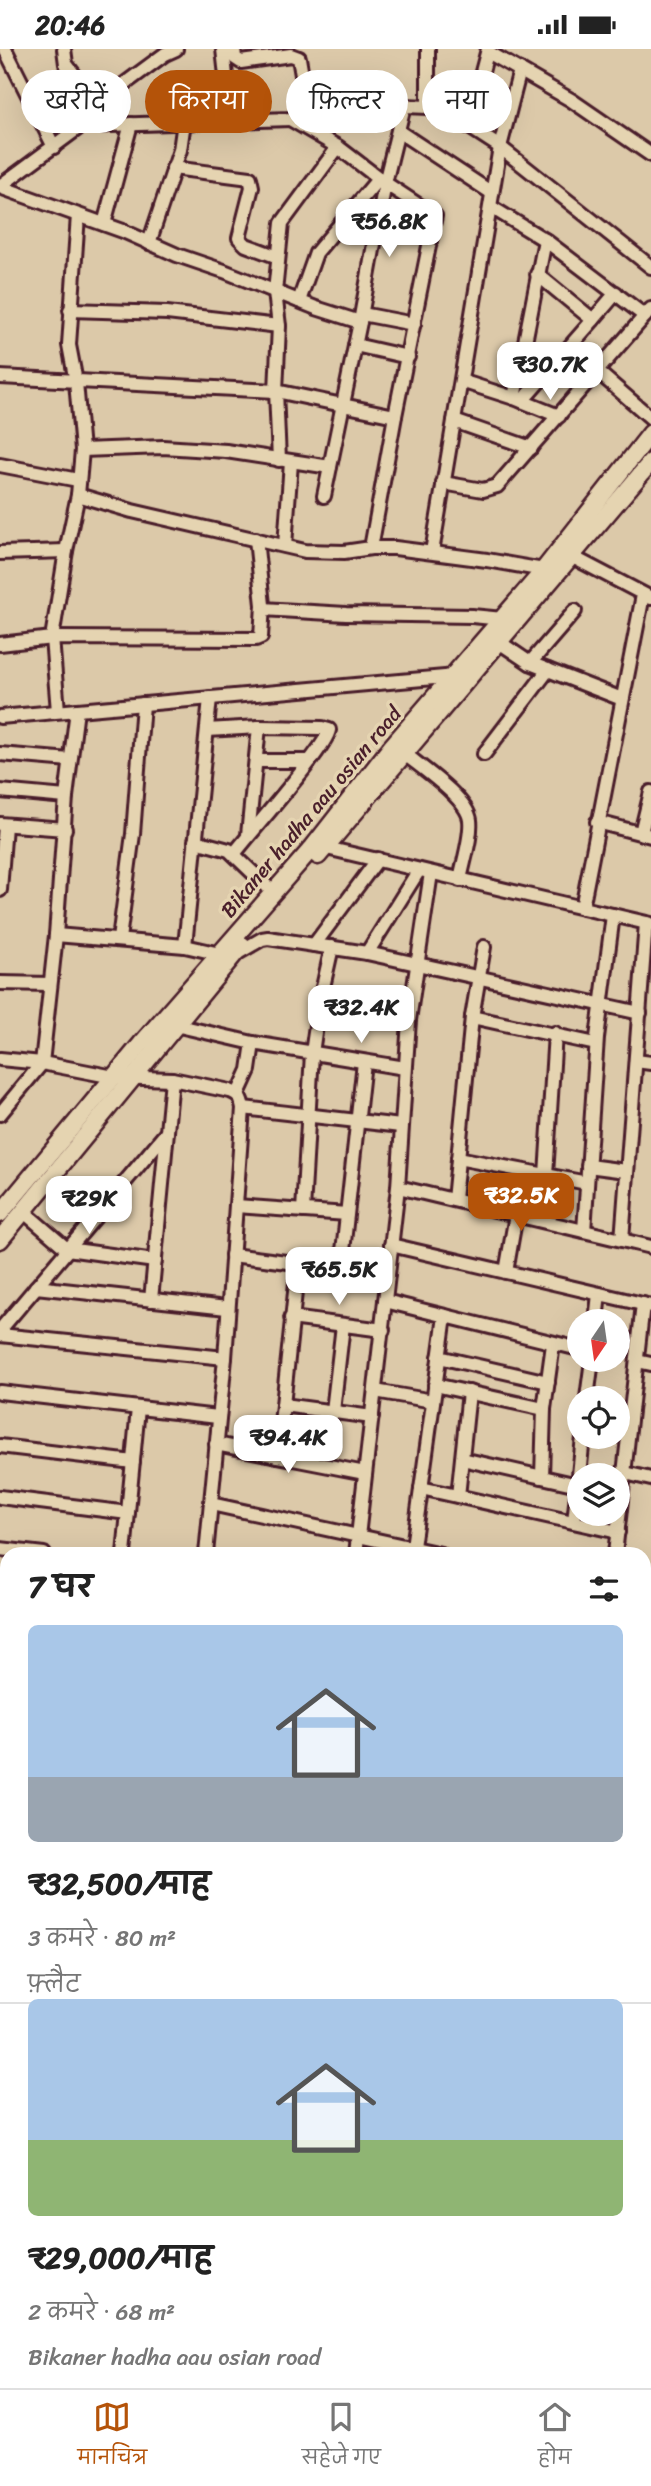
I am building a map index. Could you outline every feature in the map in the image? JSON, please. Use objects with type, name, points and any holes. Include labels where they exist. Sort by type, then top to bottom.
[{"type":"main road","name":"Bikaner hadha aau osian road","points":[[0,1214],[114,1077],[227,955],[320,846],[391,746],[499,642],[549,574],[617,490],[651,433]]},
{"type":"main road","name":"Bikaner hadha aau osian road","points":[[617,490],[651,462]]},
{"type":"main road","name":"Bikaner hadha aau osian road","points":[[0,1240],[134,1077],[274,893],[405,754],[503,619],[549,574]]},
{"type":"street","points":[[64,49],[66,64],[71,70]]},
{"type":"street","points":[[223,49],[225,70]]},
{"type":"street","points":[[234,49],[235,58],[240,62],[291,55],[299,58],[301,70]]},
{"type":"street","points":[[428,49],[428,70]]},
{"type":"street","points":[[483,70],[488,50],[571,100],[651,155]]},
{"type":"street","points":[[131,79],[168,51]]},
{"type":"street","points":[[4,52],[54,147]]},
{"type":"street","points":[[432,552],[500,147],[520,70]]},
{"type":"street","points":[[131,124],[145,123]]},
{"type":"street","points":[[0,187],[72,133]]},
{"type":"street","points":[[104,224],[129,133]]},
{"type":"street","points":[[149,243],[180,150],[182,133]]},
{"type":"street","points":[[314,133],[435,216],[371,548]]},
{"type":"street","points":[[324,496],[361,319],[382,181],[397,133]]},
{"type":"street","points":[[401,133],[492,193]]},
{"type":"street","points":[[478,133],[500,147],[651,267]]},
{"type":"street","points":[[285,546],[285,461],[276,391],[279,325],[275,292],[282,223],[338,147]]},
{"type":"street","points":[[173,168],[250,178],[252,187],[239,238],[246,245],[278,257]]},
{"type":"street","points":[[299,301],[316,253],[382,181]]},
{"type":"street","points":[[0,187],[104,224],[299,301],[361,319],[414,324]]},
{"type":"street","points":[[443,483],[491,490],[497,487],[648,312],[616,293],[545,240],[491,207]]},
{"type":"street","points":[[58,711],[52,638],[78,495],[82,450],[76,382],[69,345],[78,215]]},
{"type":"street","points":[[518,399],[537,274],[545,240]]},
{"type":"street","points":[[537,274],[593,320]]},
{"type":"street","points":[[518,399],[616,293]]},
{"type":"street","points":[[70,310],[167,313],[279,325]]},
{"type":"street","points":[[355,345],[408,357]]},
{"type":"street","points":[[598,372],[651,418]]},
{"type":"street","points":[[0,377],[276,391],[395,416]]},
{"type":"street","points":[[461,381],[518,399],[559,416]]},
{"type":"street","points":[[454,421],[531,448]]},
{"type":"street","points":[[82,450],[163,447],[226,451],[330,467]]},
{"type":"street","points":[[0,465],[78,480]]},
{"type":"street","points":[[78,495],[132,511],[305,551],[344,552],[371,548],[432,552],[549,574]]},
{"type":"street","points":[[0,644],[52,638],[261,637],[263,609],[256,539]]},
{"type":"street","points":[[0,554],[66,551]]},
{"type":"street","points":[[566,553],[647,597],[622,699],[582,908]]},
{"type":"street","points":[[263,609],[503,619]]},
{"type":"street","points":[[530,663],[575,611]]},
{"type":"street","points":[[499,642],[530,663],[622,699]]},
{"type":"street","points":[[484,754],[548,670]]},
{"type":"street","points":[[0,717],[460,678]]},
{"type":"street","points":[[185,946],[210,698]]},
{"type":"street","points":[[119,939],[133,834],[143,704]]},
{"type":"street","points":[[0,1114],[42,1063],[56,935],[66,796],[77,710]]},
{"type":"street","points":[[206,730],[259,727],[329,730],[328,737],[310,761],[234,854]]},
{"type":"street","points":[[248,837],[259,727]]},
{"type":"street","points":[[0,754],[70,760]]},
{"type":"street","points":[[405,754],[440,783],[469,813],[471,823],[460,880]]},
{"type":"street","points":[[256,761],[310,761]]},
{"type":"street","points":[[0,791],[66,796]]},
{"type":"street","points":[[597,822],[646,834],[651,792]]},
{"type":"street","points":[[0,890],[3,824],[65,829]]},
{"type":"street","points":[[195,841],[229,850],[274,893]]},
{"type":"street","points":[[320,846],[649,924],[640,1013],[645,1029],[636,1061],[622,1240]]},
{"type":"street","points":[[314,945],[378,859]]},
{"type":"street","points":[[368,953],[425,872]]},
{"type":"street","points":[[357,1547],[398,1187],[409,1020],[425,872]]},
{"type":"street","points":[[584,1231],[596,1044],[613,915]]},
{"type":"street","points":[[56,935],[185,946],[227,955],[268,938],[368,953],[478,975],[640,1013]]},
{"type":"street","points":[[303,1211],[312,1053],[332,947]]},
{"type":"street","points":[[454,1200],[472,1017],[484,947]]},
{"type":"street","points":[[0,983],[50,984]]},
{"type":"street","points":[[319,1005],[409,1020]]},
{"type":"street","points":[[472,1017],[596,1044]]},
{"type":"street","points":[[175,1025],[253,1043],[405,1068]]},
{"type":"street","points":[[546,1175],[555,1033]]},
{"type":"street","points":[[207,1547],[225,1358],[243,1108],[238,1094],[249,1070],[253,1043]]},
{"type":"street","points":[[0,1059],[42,1063],[114,1077],[172,1079],[238,1094]]},
{"type":"street","points":[[636,1061],[651,1063]]},
{"type":"street","points":[[341,1269],[364,1062]]},
{"type":"street","points":[[151,1300],[172,1079]]},
{"type":"street","points":[[243,1108],[401,1126]]},
{"type":"street","points":[[0,1333],[67,1249],[167,1132]]},
{"type":"street","points":[[458,1158],[587,1182]]},
{"type":"street","points":[[588,1166],[626,1171]]},
{"type":"street","points":[[398,1187],[651,1247]]},
{"type":"street","points":[[236,1206],[347,1214]]},
{"type":"street","points":[[23,1211],[67,1249],[155,1261]]},
{"type":"street","points":[[506,1272],[516,1215]]},
{"type":"street","points":[[391,1245],[647,1305],[637,1361],[626,1463]]},
{"type":"street","points":[[232,1255],[388,1275]]},
{"type":"street","points":[[277,1456],[298,1263]]},
{"type":"street","points":[[36,1287],[227,1308]]},
{"type":"street","points":[[597,1309],[599,1294]]},
{"type":"street","points":[[386,1301],[567,1347]]},
{"type":"street","points":[[413,1547],[445,1316]]},
{"type":"street","points":[[291,1318],[383,1330]]},
{"type":"street","points":[[333,1411],[343,1325]]},
{"type":"street","points":[[0,1333],[225,1358]]},
{"type":"street","points":[[542,1477],[544,1409],[553,1344]]},
{"type":"street","points":[[439,1357],[548,1382]]},
{"type":"street","points":[[637,1361],[651,1364]]},
{"type":"street","points":[[435,1385],[544,1409]]},
{"type":"street","points":[[375,1391],[433,1401]]},
{"type":"street","points":[[0,1392],[218,1417]]},
{"type":"street","points":[[458,1496],[469,1392]]},
{"type":"street","points":[[283,1405],[372,1417]]},
{"type":"street","points":[[125,1547],[138,1408]]},
{"type":"street","points":[[216,1444],[365,1473]]},
{"type":"street","points":[[0,1446],[133,1462]]},
{"type":"street","points":[[462,1459],[567,1483]]},
{"type":"street","points":[[630,1474],[651,1479]]},
{"type":"street","points":[[421,1488],[567,1520]]},
{"type":"street","points":[[0,1497],[128,1513]]},
{"type":"street","points":[[211,1504],[409,1547]]},
{"type":"street","points":[[592,1526],[618,1532]]},
{"type":"street","points":[[616,1547],[619,1526]]}]
